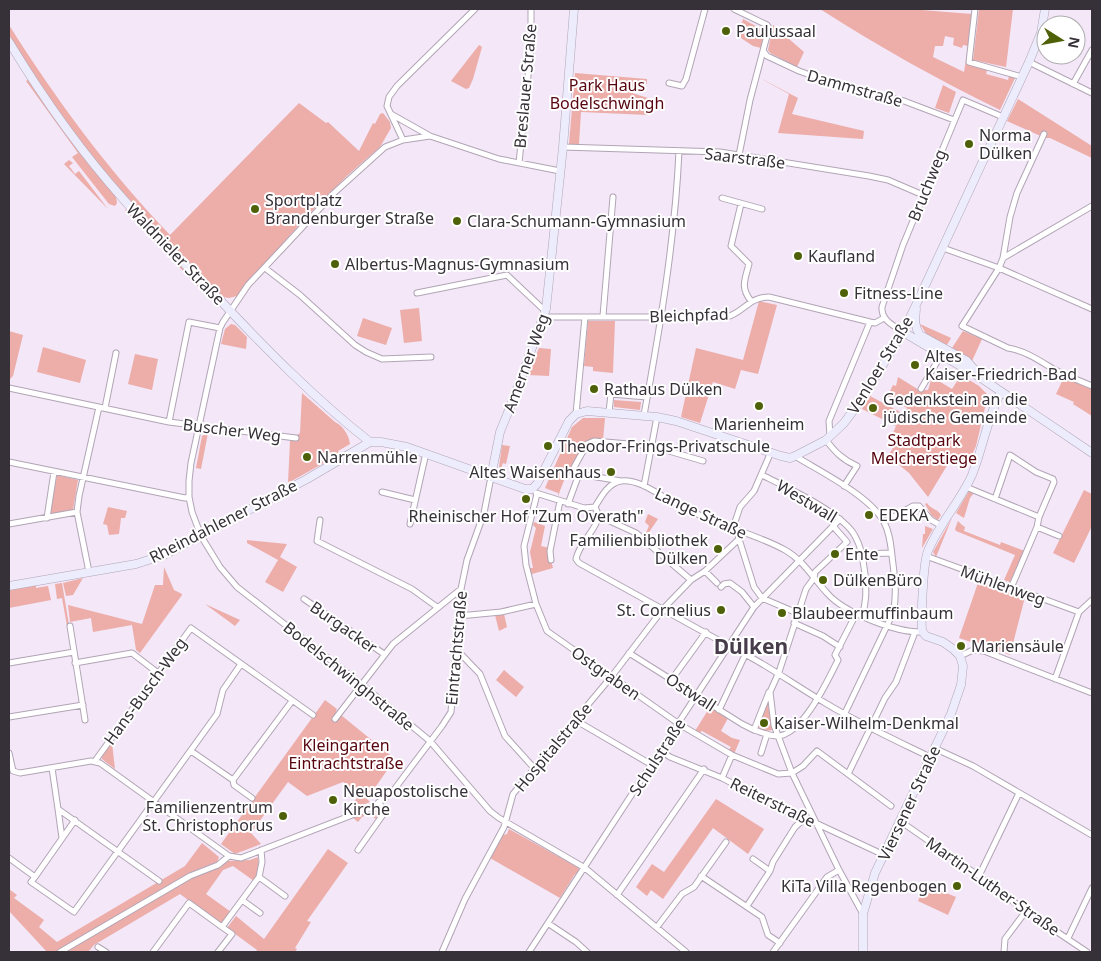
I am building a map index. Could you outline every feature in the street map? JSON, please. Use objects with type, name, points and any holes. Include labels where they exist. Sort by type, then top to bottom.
[{"type":"main road","name":"Amerner Weg","points":[[491,477],[500,432],[546,309],[563,147],[574,9]]},
{"type":"main road","name":"Venloer Straße","points":[[795,456],[828,438],[844,423],[862,399],[903,332],[1029,62],[1041,33],[1046,9]]},
{"type":"main road","name":"Waldnieler Straße","points":[[9,42],[40,91],[92,162],[124,201],[299,382],[334,415],[370,442]]},
{"type":"main road","points":[[916,305],[914,321],[920,335],[967,361],[976,369],[981,378]]},
{"type":"main road","points":[[903,332],[981,378],[1092,453]]},
{"type":"main road","points":[[919,632],[922,628],[926,556],[966,487],[977,462],[992,413],[1001,392]]},
{"type":"main road","points":[[370,442],[381,442],[426,453],[534,492],[569,421],[576,414],[587,411],[644,415],[676,421],[790,458],[795,456]]},
{"type":"main road","name":"Rheindahlener Straße","points":[[9,586],[136,564],[164,555],[307,479],[370,442]]},
{"type":"main road","name":"Lange Straße","points":[[919,632],[943,642],[960,656]]},
{"type":"main road","name":"Viersener Straße","points":[[863,952],[863,914],[875,873],[960,694],[963,666],[960,656]]},
{"type":"street","points":[[402,140],[387,106],[389,97],[397,86],[475,9]]},
{"type":"street","name":"Breslauer Straße","points":[[519,164],[531,46],[531,9]]},
{"type":"street","points":[[669,83],[682,86],[686,79],[705,9]]},
{"type":"street","points":[[734,9],[770,28],[750,100],[739,155]]},
{"type":"street","points":[[975,9],[969,62],[1022,77]]},
{"type":"street","points":[[1073,84],[1092,50]]},
{"type":"street","name":"Dammstraße","points":[[764,52],[767,56],[807,74],[849,89],[904,101],[954,120]]},
{"type":"street","points":[[1029,62],[1092,93]]},
{"type":"street","name":"Bruchweg","points":[[883,316],[882,307],[905,241],[963,100],[1003,117]]},
{"type":"street","points":[[391,114],[430,136],[519,164],[560,171]]},
{"type":"street","points":[[1044,134],[1016,193],[1003,258],[999,268],[962,326],[1008,348],[1016,349],[1055,370],[1092,386]]},
{"type":"street","name":"Bodelschwinghstraße","points":[[430,136],[402,140],[385,147],[334,193],[248,286],[220,328],[191,463],[189,497],[200,536],[220,567],[237,587],[361,684],[430,741],[490,811],[504,822],[585,868],[686,952]]},
{"type":"street","name":"Saarstraße","points":[[563,147],[720,152],[888,180],[923,195]]},
{"type":"street","points":[[644,415],[673,234],[679,151]]},
{"type":"street","points":[[603,316],[613,197]]},
{"type":"street","points":[[722,198],[762,209]]},
{"type":"street","points":[[742,204],[731,246],[749,264],[743,287],[751,301]]},
{"type":"street","points":[[1003,258],[1092,206]]},
{"type":"street","points":[[943,248],[999,268],[1092,310]]},
{"type":"street","points":[[265,268],[300,295],[355,345],[366,352],[382,359],[392,360],[431,357]]},
{"type":"street","points":[[417,293],[507,275],[543,309],[546,309]]},
{"type":"street","name":"Bleichpfad","points":[[544,317],[727,316],[740,312],[751,301],[769,297],[875,323],[883,316]]},
{"type":"street","points":[[576,414],[585,316]]},
{"type":"street","points":[[883,316],[903,332]]},
{"type":"street","name":"Buscher Weg","points":[[169,422],[189,322],[220,328]]},
{"type":"street","points":[[844,486],[857,466],[835,452],[828,438],[830,421],[870,322]]},
{"type":"street","points":[[89,572],[77,512],[116,353]]},
{"type":"street","points":[[921,389],[941,355]]},
{"type":"street","name":"Buscher Weg","points":[[9,388],[169,422],[296,438]]},
{"type":"street","points":[[609,412],[611,394],[647,397]]},
{"type":"street","points":[[644,486],[657,417]]},
{"type":"street","points":[[568,504],[579,474],[572,472],[586,444],[594,441],[652,446],[703,461]]},
{"type":"street","points":[[771,452],[754,491],[740,508],[735,522],[754,587],[762,598],[797,613]]},
{"type":"street","points":[[410,524],[426,453]]},
{"type":"street","points":[[995,499],[1010,455],[1036,472],[1053,479],[1054,482],[1011,588]]},
{"type":"street","points":[[795,456],[844,486],[872,507],[884,522],[888,532],[896,586],[896,601],[888,626],[845,713]]},
{"type":"street","points":[[9,462],[186,498],[189,497]]},
{"type":"street","points":[[46,518],[54,472]]},
{"type":"street","name":"Lange Straße","points":[[579,474],[644,486],[704,518],[785,549],[800,560],[828,595],[843,607],[888,626],[919,632]]},
{"type":"street","name":"Westwall","points":[[762,475],[789,488],[840,519],[852,532],[862,554],[866,601],[862,616]]},
{"type":"street","name":"Eintrachtstraße","points":[[60,952],[190,876],[218,865],[229,856],[241,858],[373,807],[393,791],[451,712],[461,588],[468,560],[484,513],[491,477]]},
{"type":"street","points":[[596,507],[608,488],[622,481]]},
{"type":"street","points":[[966,487],[1039,516]]},
{"type":"street","points":[[382,492],[415,500]]},
{"type":"street","points":[[534,492],[560,502],[584,508],[596,507]]},
{"type":"street","name":"Ostgraben","points":[[534,492],[524,546],[526,565],[536,604],[548,630],[678,724],[732,755],[778,774],[792,773]]},
{"type":"street","points":[[551,560],[550,551],[560,502]]},
{"type":"street","points":[[884,522],[913,506],[919,506],[931,520],[942,526]]},
{"type":"street","points":[[596,507],[599,516],[597,524],[577,552],[576,559],[579,562],[729,646],[746,653],[818,698],[871,728],[930,757]]},
{"type":"street","points":[[9,524],[77,512]]},
{"type":"street","points":[[599,516],[636,533],[691,580]]},
{"type":"street","name":"Schulstraße","points":[[529,952],[549,924],[754,606],[840,519]]},
{"type":"street","points":[[320,520],[318,541],[412,589],[437,607]]},
{"type":"street","points":[[754,730],[779,672],[797,613],[806,589],[814,578],[814,572],[847,542],[833,526]]},
{"type":"street","points":[[1037,527],[1060,536]]},
{"type":"street","name":"Hospitalstraße","points":[[442,952],[468,892],[504,827],[513,794],[612,676],[663,609],[691,580],[705,571],[739,539]]},
{"type":"street","points":[[862,554],[891,552]]},
{"type":"street","name":"Mühlenweg","points":[[926,556],[1079,612]]},
{"type":"street","points":[[705,571],[719,585],[730,583],[742,592],[754,606]]},
{"type":"street","points":[[335,719],[393,644],[461,588]]},
{"type":"street","name":"Burgacker","points":[[304,599],[384,654]]},
{"type":"street","points":[[1055,679],[1079,612],[1092,600]]},
{"type":"street","points":[[459,616],[501,612],[536,604]]},
{"type":"street","points":[[778,736],[788,732],[801,721],[818,698],[838,660],[835,655],[856,614]]},
{"type":"street","points":[[794,623],[840,647]]},
{"type":"street","points":[[70,626],[85,720]]},
{"type":"street","name":"Hans-Busch-Weg","points":[[95,762],[191,628],[241,664]]},
{"type":"street","points":[[672,679],[706,632]]},
{"type":"street","points":[[848,774],[885,698],[896,682],[909,649],[919,632]]},
{"type":"street","points":[[456,650],[480,674],[505,736],[534,768]]},
{"type":"street","points":[[960,656],[973,650],[984,651],[1092,693]]},
{"type":"street","points":[[9,663],[74,652]]},
{"type":"street","points":[[76,663],[132,653],[158,673]]},
{"type":"street","name":"Ostwall","points":[[629,653],[742,724],[754,730],[778,736]]},
{"type":"street","points":[[719,710],[746,653]]},
{"type":"street","points":[[75,820],[31,882],[74,912],[217,714],[223,690],[241,664],[313,715]]},
{"type":"street","points":[[770,692],[778,736],[792,773],[839,870],[863,914]]},
{"type":"street","points":[[233,780],[292,700]]},
{"type":"street","points":[[9,717],[83,705]]},
{"type":"street","points":[[575,720],[652,765]]},
{"type":"street","points":[[761,753],[767,734]]},
{"type":"street","points":[[934,748],[972,766],[1092,835]]},
{"type":"street","points":[[190,751],[233,780],[234,785],[252,798]]},
{"type":"street","name":"Reiterstraße","points":[[661,751],[670,757],[704,769],[802,820],[807,819],[884,855]]},
{"type":"street","points":[[792,773],[803,766],[817,751],[892,806]]},
{"type":"street","points":[[9,753],[11,767],[16,773],[95,762],[100,763],[229,856]]},
{"type":"street","points":[[722,778],[732,755]]},
{"type":"street","points":[[52,768],[62,838]]},
{"type":"street","points":[[617,895],[704,769]]},
{"type":"street","points":[[979,876],[1019,792]]},
{"type":"street","points":[[358,850],[382,816],[383,810],[379,802]]},
{"type":"street","points":[[58,809],[159,881]]},
{"type":"street","points":[[747,906],[770,870],[783,845],[802,820]]},
{"type":"street","name":"Martin-Luther-Straße","points":[[900,821],[1087,952]]},
{"type":"street","points":[[657,927],[678,898],[694,887],[726,842]]},
{"type":"street","points":[[222,927],[259,878],[262,862],[261,850]]},
{"type":"street","points":[[9,858],[35,877]]},
{"type":"street","points":[[753,859],[770,870]]},
{"type":"street","points":[[773,952],[827,877],[839,870]]},
{"type":"street","points":[[701,876],[762,918],[768,935],[780,943]]},
{"type":"street","points":[[259,878],[285,896]]},
{"type":"street","points":[[1068,938],[1092,888]]},
{"type":"street","points":[[242,900],[260,913]]},
{"type":"street","points":[[154,952],[188,903],[232,934],[218,952]]},
{"type":"street","points":[[1004,952],[1005,939],[1026,911]]},
{"type":"street","points":[[549,924],[576,942],[587,952]]},
{"type":"street","points":[[98,947],[106,952]]},
{"type":"green space","points":[[820,9],[909,9],[972,14],[968,46],[963,45],[962,48],[953,45],[954,38],[945,36],[943,46],[935,46],[933,57],[964,72],[966,60],[968,64],[987,70],[986,74],[1008,80],[1009,76],[1015,78],[1000,110],[908,62]]},
{"type":"green space","points":[[979,9],[1013,9],[1006,67],[973,60]]},
{"type":"green space","points":[[743,19],[765,31],[761,48],[753,46],[738,36]]},
{"type":"green space","points":[[9,25],[84,134],[125,185],[170,235],[299,103],[326,123],[328,122],[359,151],[373,123],[375,124],[380,114],[383,113],[390,122],[391,128],[380,147],[348,175],[305,218],[237,296],[222,297],[154,228],[98,164],[62,117],[23,59],[9,35]]},
{"type":"green space","points":[[773,25],[804,52],[797,67],[770,53],[768,50]]},
{"type":"green space","points":[[479,45],[482,47],[473,79],[469,88],[466,89],[451,81]]},
{"type":"green space","name":"Park Haus Bodelschwingh","points":[[575,73],[647,79],[647,84],[633,85],[632,93],[648,98],[648,115],[581,112],[579,144],[569,144]]},
{"type":"green space","points":[[758,77],[798,98],[792,114],[864,131],[863,139],[778,133],[789,94]]},
{"type":"green space","points":[[29,79],[116,197],[117,203],[115,206],[109,204],[72,157],[78,153],[26,81]]},
{"type":"green space","points":[[943,85],[956,92],[949,113],[935,108]]},
{"type":"green space","points":[[1018,99],[1092,146],[1092,158],[1050,138],[1045,138],[1007,121]]},
{"type":"green space","points":[[69,160],[73,163],[69,166],[75,174],[79,171],[108,209],[64,164]]},
{"type":"green space","points":[[127,209],[203,289],[207,296],[125,210]]},
{"type":"green space","points":[[759,301],[777,305],[758,374],[741,370],[735,389],[713,382],[700,423],[681,417],[696,348],[743,360]]},
{"type":"green space","points":[[419,308],[422,341],[404,343],[400,310]]},
{"type":"green space","points":[[363,318],[392,328],[386,345],[357,336]]},
{"type":"green space","points":[[588,321],[615,321],[613,373],[593,371],[593,367],[584,366]]},
{"type":"green space","points":[[231,324],[235,325],[247,337],[246,349],[221,344],[225,329]]},
{"type":"green space","points":[[920,324],[951,338],[947,345],[927,335]]},
{"type":"green space","points":[[9,331],[23,335],[13,376],[9,380]]},
{"type":"green space","points":[[963,331],[982,339],[972,361],[952,348]]},
{"type":"green space","points":[[43,347],[86,360],[80,383],[37,372]]},
{"type":"green space","points":[[539,348],[551,349],[549,376],[528,375]]},
{"type":"green space","points":[[135,354],[158,359],[152,390],[128,384]]},
{"type":"green space","name":"Stadtpark Melcherstiege","points":[[961,375],[979,386],[988,395],[976,446],[971,457],[948,464],[928,497],[909,473],[888,456],[899,438],[893,433],[896,426],[862,409],[870,396],[904,414],[907,408],[887,397],[893,385],[896,386],[898,377],[919,390],[928,390],[932,377],[952,389]]},
{"type":"green space","points":[[1064,377],[1092,389],[1092,416],[1073,404],[1074,402],[1056,394]]},
{"type":"green space","points":[[302,393],[343,428],[350,444],[338,451],[340,454],[288,483],[290,441],[300,433]]},
{"type":"green space","points":[[614,400],[641,402],[640,410],[614,407]]},
{"type":"green space","points":[[583,418],[605,418],[603,440],[591,439],[587,441],[572,471],[568,470],[558,496],[558,493],[545,488],[572,427]]},
{"type":"green space","points":[[208,433],[201,469],[196,468],[202,436]]},
{"type":"green space","points":[[502,445],[510,446],[506,464],[503,463],[501,468],[499,467]]},
{"type":"green space","points":[[57,475],[78,480],[73,510],[50,514]]},
{"type":"green space","points":[[1084,490],[1092,494],[1092,526],[1074,563],[1053,553]]},
{"type":"green space","points":[[969,491],[974,493],[970,498],[964,518],[956,513]]},
{"type":"green space","points":[[927,503],[941,515],[938,520],[932,516],[925,504]]},
{"type":"green space","points":[[108,507],[127,511],[125,518],[121,518],[119,534],[109,535],[107,525],[103,524]]},
{"type":"green space","points":[[648,514],[658,519],[645,538],[635,531],[645,535],[649,526],[645,522]]},
{"type":"green space","points":[[952,518],[936,557],[933,552]]},
{"type":"green space","points":[[958,521],[965,527],[964,531],[1000,545],[1001,542],[1025,551],[1010,582],[1004,580],[1015,555],[956,531]]},
{"type":"green space","points":[[534,522],[545,526],[541,546],[550,548],[549,552],[553,568],[530,574],[528,568],[533,568],[530,552],[536,528],[533,525]]},
{"type":"green space","points":[[925,526],[933,529],[922,548],[923,534],[925,534]]},
{"type":"green space","points":[[247,540],[287,544],[280,557],[297,567],[283,592],[265,582],[278,560],[247,543]]},
{"type":"green space","points":[[164,567],[174,590],[182,595],[140,653],[136,650],[132,625],[93,632],[91,618],[70,622],[68,605],[142,624],[155,585],[163,585]]},
{"type":"green space","points":[[83,578],[73,595],[66,596],[63,583]]},
{"type":"green space","points":[[979,580],[1025,597],[1010,655],[959,638]]},
{"type":"green space","points":[[62,583],[69,625],[67,626],[62,598],[57,599],[55,584]]},
{"type":"green space","points":[[36,585],[36,588],[48,586],[51,600],[9,608],[9,589]]},
{"type":"green space","points":[[205,604],[240,620],[235,626]]},
{"type":"green space","points":[[504,614],[507,627],[499,631],[495,615]]},
{"type":"green space","points":[[504,670],[524,687],[516,697],[496,680]]},
{"type":"green space","name":"Kleingarten Eintrachtstraße","points":[[325,700],[395,759],[367,799],[370,802],[357,807],[355,801],[359,794],[343,782],[307,796],[288,782],[251,833],[261,844],[235,854],[221,844]]},
{"type":"green space","points":[[767,700],[773,730],[765,731],[757,727]]},
{"type":"green space","points":[[710,707],[728,718],[721,731],[732,738],[740,740],[734,754],[728,751],[731,747],[702,731],[699,733],[695,731]]},
{"type":"green space","points":[[109,743],[112,743],[115,769],[102,759],[101,756]]},
{"type":"green space","points":[[716,799],[764,829],[748,854],[713,828],[663,899],[651,890],[647,896],[636,887],[652,864],[664,872]]},
{"type":"green space","points":[[377,809],[376,819],[369,814],[362,817],[358,822],[353,818]]},
{"type":"green space","points":[[509,829],[579,868],[578,875],[575,874],[560,898],[490,858],[503,835],[507,834]]},
{"type":"green space","points":[[202,843],[219,857],[217,862],[189,873],[55,952],[47,952],[9,911],[9,889],[17,895],[14,898],[44,920],[39,927],[57,942],[185,866]]},
{"type":"green space","points":[[328,849],[348,863],[307,921],[311,922],[295,948],[297,949],[295,952],[256,952],[257,950],[227,928],[236,916],[264,939]]},
{"type":"green space","points":[[258,857],[259,869],[254,881],[233,866],[223,870],[206,894],[231,912],[222,925],[180,894],[94,945],[88,952],[66,952],[191,878],[221,867],[227,861],[250,860]]},
{"type":"green space","points":[[925,884],[956,897],[948,915],[918,901]]},
{"type":"place","name":"Paulussaal","points":[[726,31]]},
{"type":"place","name":"Norma Dülken","points":[[969,144]]},
{"type":"place","name":"Sportplatz Brandenburger Straße","points":[[255,209]]},
{"type":"place","name":"Clara-Schumann-Gymnasium","points":[[457,221]]},
{"type":"place","name":"Kaufland","points":[[798,256]]},
{"type":"place","name":"Albertus-Magnus-Gymnasium","points":[[335,264]]},
{"type":"place","name":"Fitness-Line","points":[[844,293]]},
{"type":"place","name":"Altes Kaiser-Friedrich-Bad","points":[[915,365]]},
{"type":"place","name":"Rathaus Dülken","points":[[594,389]]},
{"type":"place","name":"Marienheim","points":[[759,406]]},
{"type":"place","name":"Gedenkstein an die jüdische Gemeinde","points":[[873,408]]},
{"type":"place","name":"Theodor-Frings-Privatschule","points":[[548,446]]},
{"type":"place","name":"Narrenmühle","points":[[307,457]]},
{"type":"place","name":"Altes Waisenhaus","points":[[611,472]]},
{"type":"place","name":"Rheinischer Hof \"Zum Overath\"","points":[[526,499]]},
{"type":"place","name":"EDEKA","points":[[869,515]]},
{"type":"place","name":"Familienbibliothek Dülken","points":[[718,549]]},
{"type":"place","name":"Ente","points":[[835,554]]},
{"type":"place","name":"DülkenBüro","points":[[823,580]]},
{"type":"place","name":"St. Cornelius","points":[[721,610]]},
{"type":"place","name":"Blaubeermuffinbaum","points":[[782,613]]},
{"type":"place","name":"Mariensäule","points":[[961,646]]},
{"type":"place","name":"Kaiser-Wilhelm-Denkmal","points":[[764,723]]},
{"type":"place","name":"Neuapostolische Kirche","points":[[333,800]]},
{"type":"place","name":"Familienzentrum St. Christophorus","points":[[283,816]]},
{"type":"place","name":"KiTa Villa Regenbogen","points":[[957,886]]},
{"type":"district","name":"Dülken","points":[[751,646]]}]
